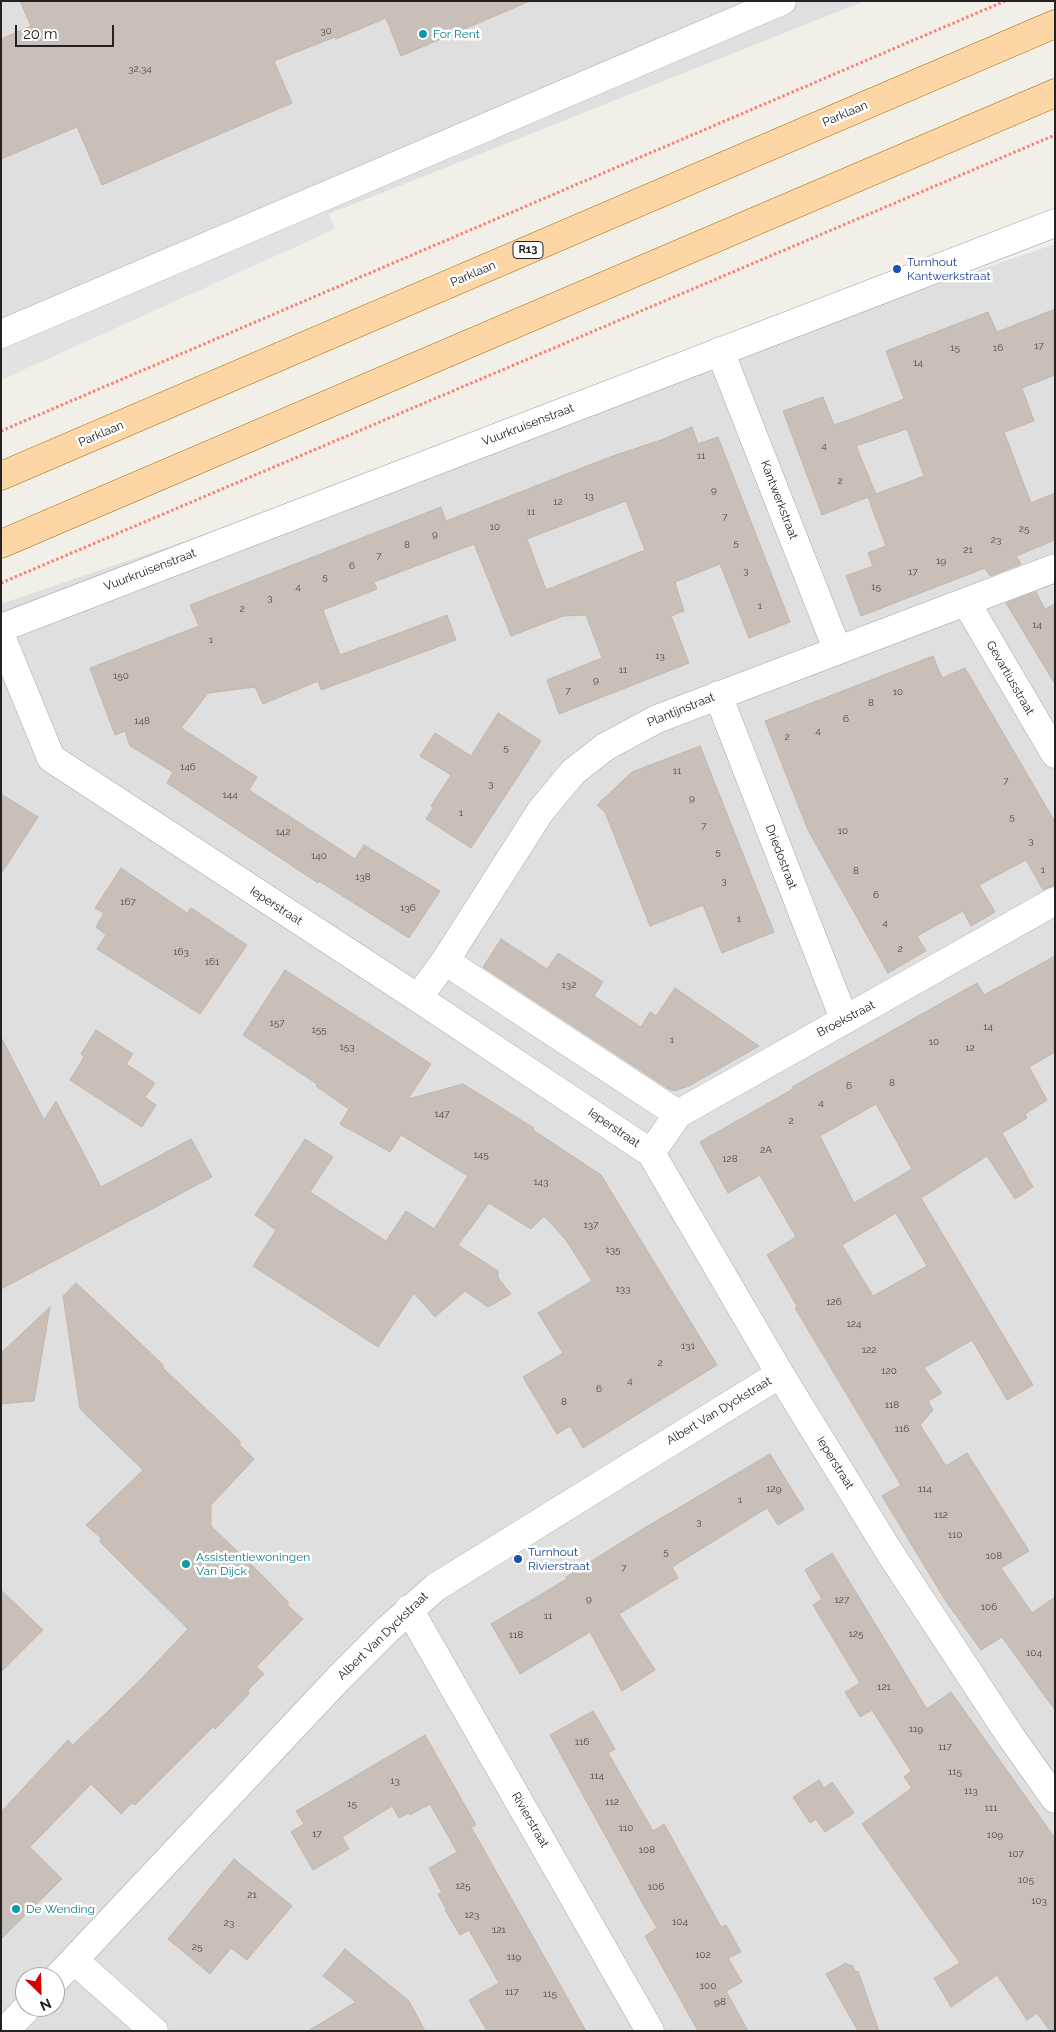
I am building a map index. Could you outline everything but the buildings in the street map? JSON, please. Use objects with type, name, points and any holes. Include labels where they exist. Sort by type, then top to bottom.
[{"type":"main road","name":"Parklaan","points":[[1,476],[1055,24]]},
{"type":"main road","points":[[1,544],[1055,93]]},
{"type":"street","points":[[1,334],[782,1]]},
{"type":"street","name":"Vuurkruisenstraat","points":[[1,628],[720,350],[1055,223]]},
{"type":"street","name":"Kantwerkstraat","points":[[720,350],[837,650]]},
{"type":"street","name":"Plantijnstraat","points":[[418,998],[445,961],[540,812],[573,772],[605,747],[656,719],[1055,568]]},
{"type":"street","name":"Gevartiusstraat","points":[[966,602],[1055,754]]},
{"type":"street","name":"Ieperstraat","points":[[1,636],[51,758],[418,998],[650,1153],[780,1374],[890,1553],[1009,1734],[1055,1799]]},
{"type":"street","name":"Driedostraat","points":[[718,695],[844,1019]]},
{"type":"street","name":"Broekstraat","points":[[650,1153],[678,1114],[1055,901]]},
{"type":"street","points":[[445,961],[678,1114]]},
{"type":"street","name":"Albert Van Dyckstraat","points":[[65,1970],[339,1678],[409,1609],[436,1587],[780,1374]]},
{"type":"street","name":"Rivierstraat","points":[[409,1609],[650,2031]]},
{"type":"street","points":[[74,1961],[154,2031]]},
{"type":"street","points":[[5,2031],[18,2017]]},
{"type":"path","points":[[1,431],[1005,1]]},
{"type":"path","points":[[1,583],[1055,135]]},
{"type":"shaded area","points":[[1,1],[865,1],[1,344]]},
{"type":"shaded area","points":[[327,210],[335,229],[1,380],[1,349]]},
{"type":"shaded area","points":[[1055,244],[1055,2031],[1,2031],[1,604]]},
{"type":"place","name":"For Rent","points":[[423,34]]},
{"type":"place","name":"Turnhout Kantwerkstraat","points":[[897,269]]},
{"type":"place","name":"Turnhout Rivierstraat","points":[[518,1559]]},
{"type":"place","name":"Assistentiewoningen Van Dijck","points":[[186,1564]]},
{"type":"place","name":"De Wending","points":[[16,1909]]}]
